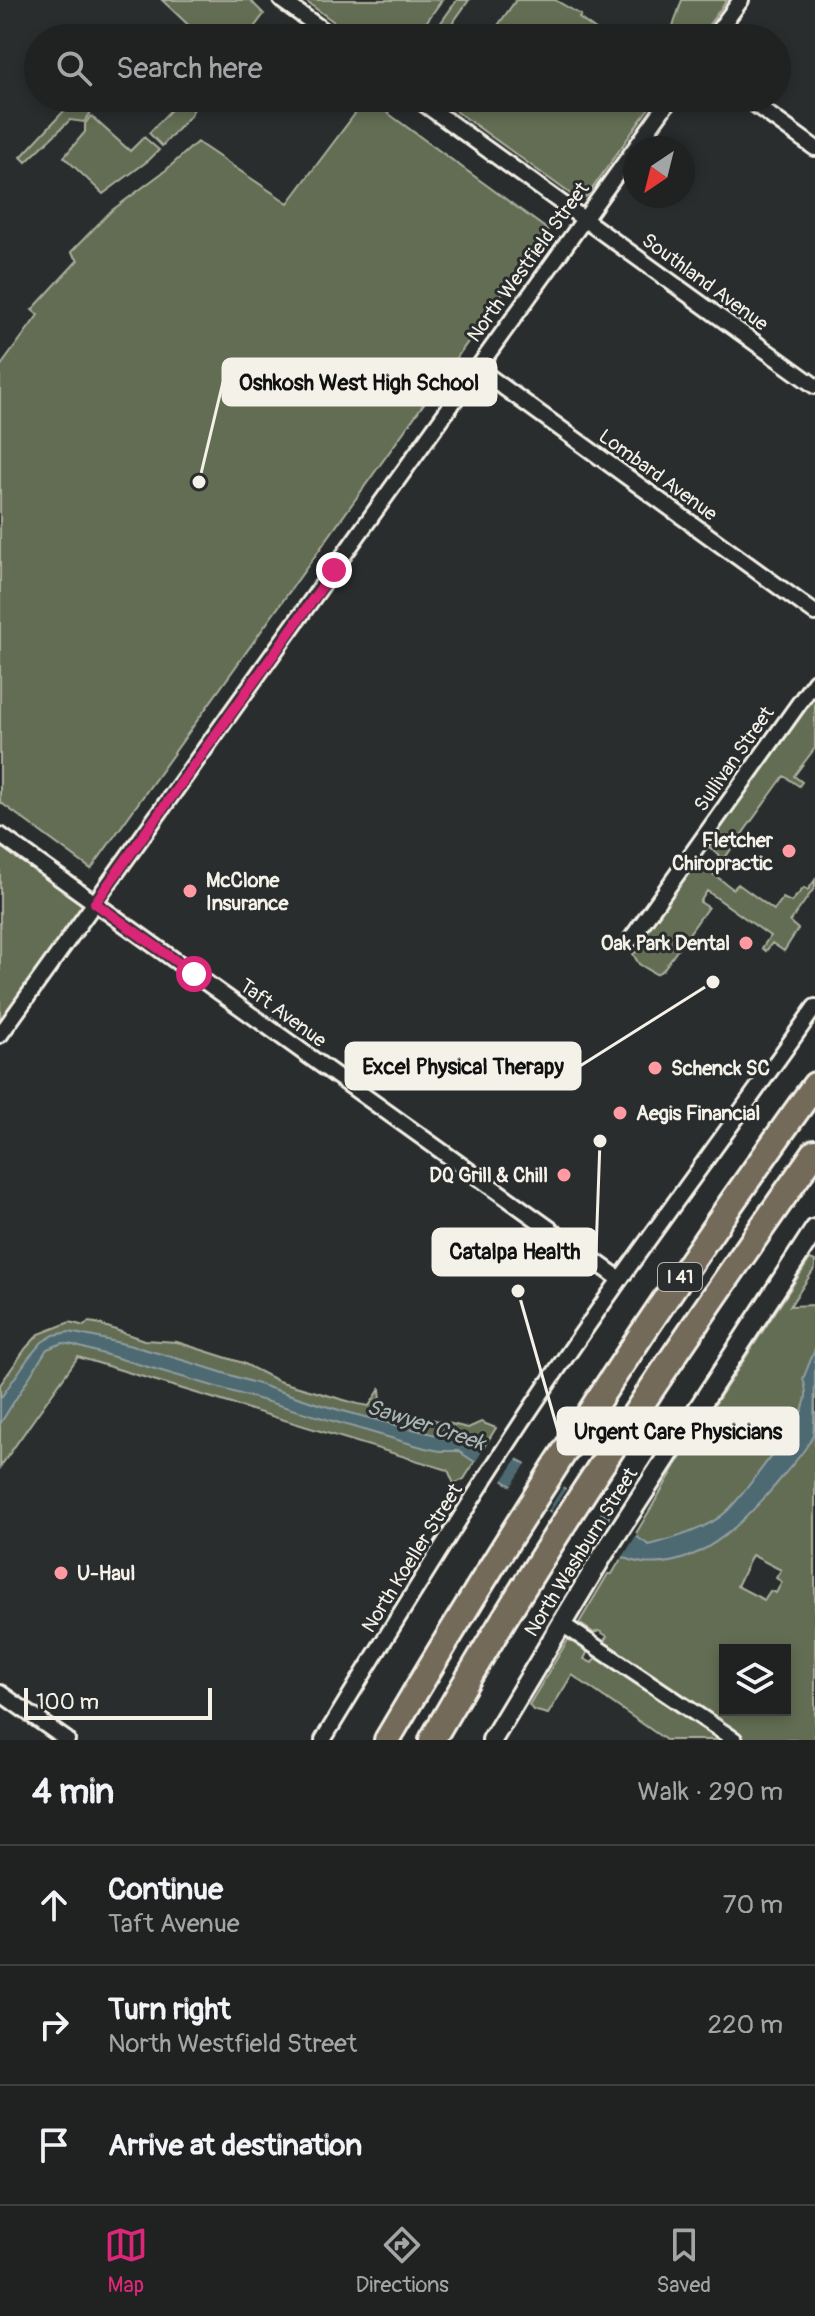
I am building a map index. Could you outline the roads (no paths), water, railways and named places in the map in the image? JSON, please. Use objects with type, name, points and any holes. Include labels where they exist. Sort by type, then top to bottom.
[{"type":"highway","name":"I 41","points":[[387,1740],[549,1472],[698,1250],[815,1085]]},
{"type":"highway","name":"I 41","points":[[432,1740],[582,1492],[712,1298],[815,1152]]},
{"type":"highway","points":[[448,1740],[463,1715],[462,1687]]},
{"type":"street","points":[[281,0],[314,24]]},
{"type":"street","points":[[723,24],[741,0]]},
{"type":"street","name":"Southland Avenue","points":[[435,112],[815,386]]},
{"type":"street","name":"North Westfield Street","points":[[0,1035],[661,112]]},
{"type":"street","points":[[765,112],[815,148]]},
{"type":"street","name":"Lombard Avenue","points":[[477,368],[815,613]]},
{"type":"street","name":"Sullivan Street","points":[[631,939],[815,681]]},
{"type":"street","name":"Taft Avenue","points":[[0,835],[620,1279]]},
{"type":"street","name":"North Koeller Street","points":[[323,1740],[484,1479],[620,1279],[815,1007]]},
{"type":"street","name":"North Washburn Street","points":[[492,1740],[603,1555],[815,1229]]},
{"type":"street","points":[[562,1624],[735,1740]]},
{"type":"street","points":[[0,1693],[67,1740]]},
{"type":"water","points":[[69,1332],[165,1355],[340,1410],[482,1445],[536,1470],[603,1515],[609,1514],[609,1518],[649,1545],[691,1532],[721,1516],[784,1440],[788,1447],[796,1437],[806,1395],[803,1379],[815,1349],[813,1435],[771,1491],[723,1537],[685,1558],[665,1563],[643,1563],[623,1557],[593,1540],[589,1543],[589,1537],[458,1451],[425,1448],[73,1345],[63,1343],[47,1349],[0,1424],[0,1399],[29,1357],[42,1342]]},
{"type":"place","name":"Oshkosh West High School","points":[[199,482]]},
{"type":"place","name":"Fletcher Chiropractic","points":[[789,851]]},
{"type":"place","name":"McClone Insurance","points":[[190,891]]},
{"type":"place","name":"Oak Park Dental","points":[[746,943]]},
{"type":"place","name":"Excel Physical Therapy","points":[[713,982]]},
{"type":"place","name":"Schenck SC","points":[[655,1068]]},
{"type":"place","name":"Aegis Financial","points":[[620,1113]]},
{"type":"place","name":"Catalpa Health","points":[[600,1141]]},
{"type":"place","name":"DQ Grill & Chill","points":[[564,1175]]},
{"type":"place","name":"Urgent Care Physicians","points":[[518,1291]]},
{"type":"place","name":"U-Haul","points":[[61,1573]]},
{"type":"water label","name":"Sawyer Creek","points":[[426,1425]]}]
